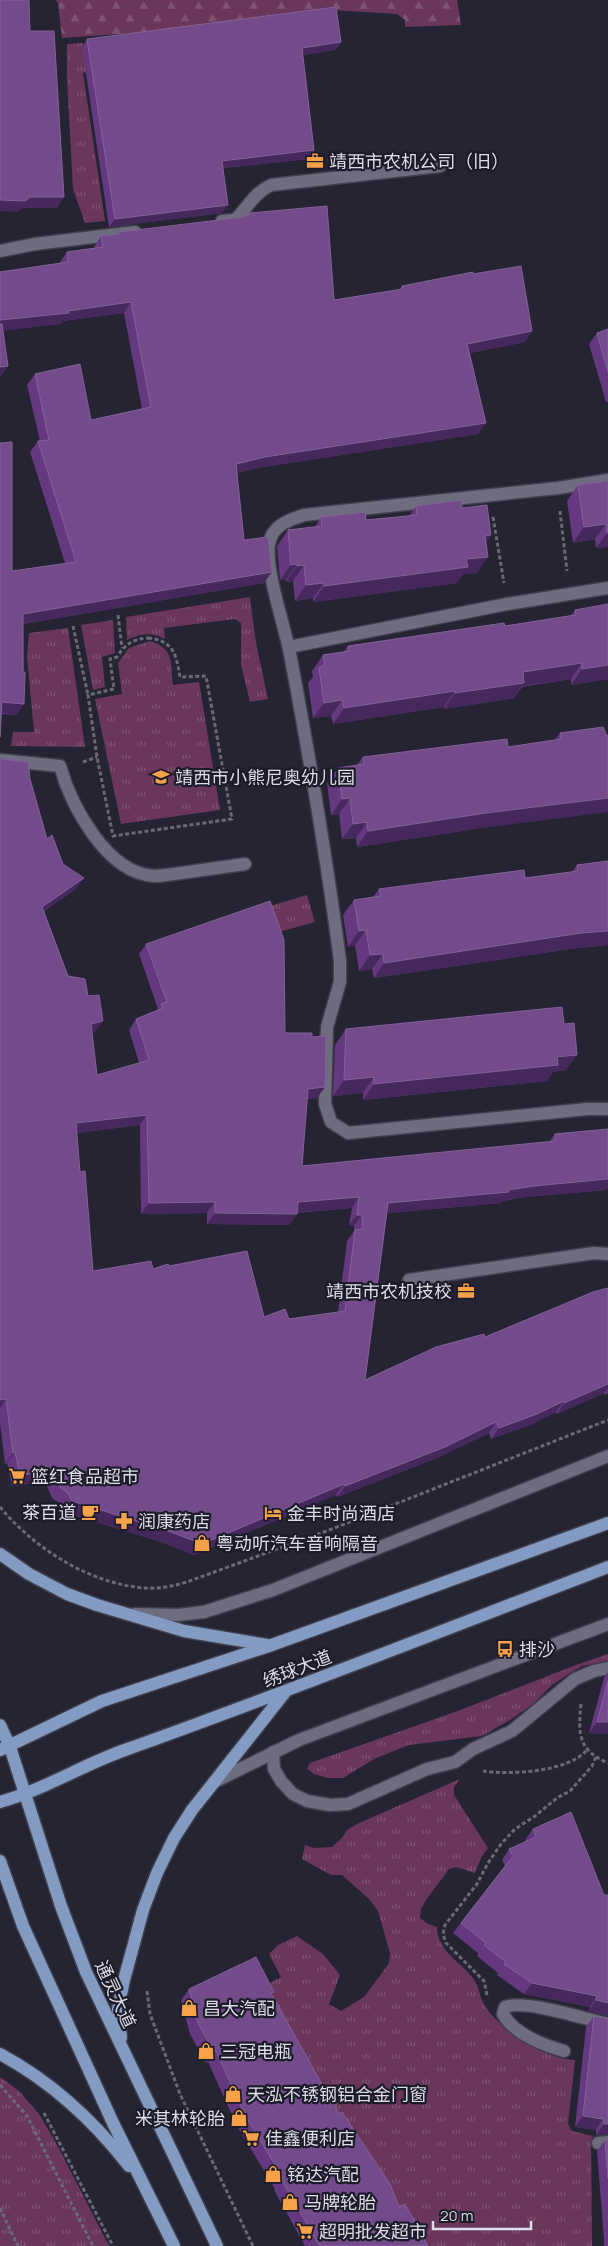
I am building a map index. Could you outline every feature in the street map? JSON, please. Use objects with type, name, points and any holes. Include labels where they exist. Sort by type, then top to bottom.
[{"type":"main road","name":"绣球大道","points":[[5,1749],[102,1701],[269,1646],[608,1523]]},
{"type":"main road","points":[[0,1554],[29,1574],[67,1594],[97,1605],[184,1631],[269,1646]]},
{"type":"main road","name":"绣球大道","points":[[0,1802],[26,1795],[101,1760],[608,1567]]},
{"type":"main road","points":[[122,2048],[118,2009],[132,1947],[157,1873],[174,1838],[192,1810],[286,1691]]},
{"type":"main road","name":"通灵大道","points":[[0,1725],[5,1749],[26,1795],[61,1906],[86,1972],[217,2246]]},
{"type":"main road","points":[[0,1861],[22,1926],[113,2123],[174,2246]]},
{"type":"main road","points":[[0,2054],[38,2077],[66,2098],[106,2137],[146,2188]]},
{"type":"street","points":[[206,223],[235,220],[247,208],[257,192],[270,186],[440,166]]},
{"type":"street","points":[[0,251],[35,244],[149,230]]},
{"type":"street","points":[[608,480],[558,488],[304,516],[284,522],[274,532],[269,543],[269,561],[289,647],[311,766],[340,962],[340,982],[327,1027],[325,1104],[331,1122],[348,1133],[578,1110],[608,1109]]},
{"type":"street","points":[[289,647],[570,592],[608,588]]},
{"type":"street","points":[[0,760],[60,766],[66,786],[92,834],[114,857],[132,869],[153,876],[245,864]]},
{"type":"street","points":[[409,1280],[594,1253],[608,1254]]},
{"type":"street","points":[[132,1614],[178,1615],[204,1612],[273,1590],[608,1456]]},
{"type":"street","points":[[214,1782],[299,1740],[608,1624]]},
{"type":"street","points":[[273,1752],[274,1769],[281,1781],[294,1794],[307,1801],[330,1805],[348,1804],[426,1769],[454,1762],[473,1749],[512,1731],[575,1679],[608,1668]]},
{"type":"street","points":[[564,2050],[541,2043],[508,2022],[503,2014],[505,2007],[514,2003],[608,2024]]},
{"type":"path","points":[[558,488],[570,592]]},
{"type":"path","points":[[490,494],[507,604]]},
{"type":"path","points":[[118,615],[122,648]]},
{"type":"path","points":[[73,626],[88,695],[97,757],[113,836],[232,819],[206,676],[180,677],[176,654],[167,644],[158,639],[139,639],[122,648],[117,657],[110,659],[114,689],[88,695]]},
{"type":"path","points":[[0,1506],[15,1524],[46,1548],[86,1572],[125,1586],[166,1587],[188,1582],[332,1529],[608,1420]]},
{"type":"path","points":[[587,1674],[579,1722],[582,1742],[587,1750],[608,1763]]},
{"type":"path","points":[[454,1762],[481,1771],[508,1774],[565,1764],[583,1756],[587,1750]]},
{"type":"path","points":[[503,2014],[489,2002],[485,1992],[484,1981],[446,1943],[443,1934],[445,1925],[477,1884],[488,1863],[515,1829],[570,1790],[592,1766],[596,1757]]},
{"type":"path","points":[[146,1983],[150,2014],[180,2094],[253,2246]]},
{"type":"path","points":[[0,2085],[27,2116],[93,2246]]},
{"type":"path","points":[[42,2111],[113,2246]]},
{"type":"path","points":[[0,2208],[18,2246]]},
{"type":"green space","points":[[55,0],[457,0],[461,25],[405,27],[405,20],[397,14],[333,10],[135,33],[62,38],[58,3]]},
{"type":"green space","points":[[83,43],[87,72],[83,73],[105,221],[85,223],[73,189],[67,79],[67,44]]},
{"type":"green space","points":[[250,597],[256,643],[268,699],[250,702],[241,665],[241,623],[235,619],[164,628],[165,639],[156,635],[146,634],[127,640],[126,617]]},
{"type":"green space","points":[[113,620],[115,653],[102,657],[105,687],[93,690],[81,625]]},
{"type":"green space","points":[[68,628],[85,747],[11,746],[13,732],[34,732],[27,657],[29,633]]},
{"type":"green space","points":[[150,641],[164,648],[170,658],[173,685],[199,682],[220,810],[121,824],[95,699],[122,694],[118,663],[129,648]]},
{"type":"green space","points":[[307,895],[315,922],[275,933],[267,907]]},
{"type":"green space","points":[[608,1654],[608,1661],[582,1666],[573,1671],[552,1685],[533,1704],[482,1736],[409,1745],[374,1759],[343,1778],[327,1778],[314,1774],[307,1769],[310,1763],[455,1712]]},
{"type":"green space","points":[[460,1779],[454,1787],[454,1795],[488,1848],[482,1856],[475,1873],[456,1867],[449,1869],[426,1900],[421,1909],[420,1918],[428,1924],[437,1927],[438,1935],[445,1949],[473,1978],[485,2006],[502,2025],[538,2049],[551,2055],[575,2060],[568,2124],[572,2131],[593,2136],[591,2144],[592,2246],[420,2246],[376,2179],[264,1986],[281,1977],[269,1954],[278,1945],[297,1936],[323,1954],[340,1975],[329,2004],[341,2011],[364,1997],[389,1963],[390,1953],[378,1911],[369,1899],[342,1875],[331,1875],[302,1859],[305,1845],[313,1848],[332,1847],[342,1838],[347,1830],[359,1823]]},
{"type":"green space","points":[[0,2077],[19,2091],[39,2114],[109,2246],[0,2246]]},
{"type":"building","points":[[0,0],[29,0],[30,31],[54,31],[64,197],[30,197],[25,201],[0,200]]},
{"type":"building","points":[[336,7],[341,42],[302,48],[314,150],[222,161],[228,205],[115,219],[87,39]]},
{"type":"building","points":[[327,206],[334,300],[403,289],[402,286],[473,272],[473,274],[521,266],[532,331],[467,344],[486,423],[265,457],[236,464],[244,540],[268,537],[272,572],[23,614],[24,704],[2,702],[0,737],[0,443],[12,442],[12,571],[76,562],[38,441],[49,440],[35,374],[80,364],[91,420],[151,407],[131,302],[68,311],[69,313],[0,320],[0,272],[68,262],[67,252],[103,247],[101,236],[119,234],[119,232],[244,217],[250,213]]},
{"type":"building","points":[[0,324],[2,324],[8,366],[0,367]]},
{"type":"building","points":[[608,329],[608,372],[597,333]]},
{"type":"building","points":[[608,481],[607,533],[606,524],[584,527],[578,485]]},
{"type":"building","points":[[461,500],[462,508],[487,505],[491,535],[485,536],[488,557],[466,559],[468,567],[324,586],[324,583],[306,585],[304,565],[291,565],[288,530],[322,526],[321,517],[365,512],[366,520],[417,515],[416,506]]},
{"type":"building","points":[[608,604],[608,665],[582,669],[582,663],[523,672],[524,683],[455,693],[455,691],[344,708],[342,700],[324,703],[319,668],[325,665],[323,655],[349,651],[348,646],[504,623],[505,626],[576,615],[575,610]]},
{"type":"building","points":[[603,727],[608,735],[608,798],[486,813],[368,831],[367,822],[353,824],[350,798],[342,799],[338,768],[364,764],[363,757],[507,739],[508,747],[561,739],[560,733]]},
{"type":"building","points":[[0,759],[28,762],[30,779],[47,839],[52,835],[63,864],[84,878],[42,907],[68,976],[85,979],[88,996],[99,995],[103,1021],[91,1024],[97,1075],[149,1060],[136,1019],[163,1008],[161,1004],[167,1002],[146,944],[270,901],[284,940],[285,1033],[312,1033],[312,1037],[326,1036],[325,1087],[308,1089],[302,1166],[555,1141],[555,1134],[608,1129],[608,1179],[534,1186],[508,1190],[509,1192],[388,1203],[365,1380],[436,1347],[484,1334],[485,1337],[593,1292],[608,1288],[608,1384],[499,1428],[496,1422],[445,1447],[345,1486],[344,1484],[202,1544],[171,1532],[72,1501],[68,1493],[60,1487],[52,1471],[20,1475],[15,1452],[13,1453],[6,1399],[0,1400]],"holes":[[[147,1115],[149,1203],[215,1202],[215,1213],[297,1214],[298,1202],[359,1197],[357,1215],[362,1215],[363,1229],[355,1230],[345,1311],[289,1319],[285,1309],[264,1317],[247,1251],[169,1266],[168,1264],[153,1269],[151,1261],[93,1271],[85,1171],[80,1172],[76,1123]]]},
{"type":"building","points":[[608,861],[608,931],[581,933],[384,963],[383,954],[370,955],[366,930],[359,931],[354,900],[381,896],[379,889],[524,870],[525,878],[578,871],[577,865]]},
{"type":"building","points":[[562,1007],[564,1024],[574,1023],[577,1055],[557,1057],[558,1065],[374,1084],[374,1077],[344,1080],[346,1029]]},
{"type":"building","points":[[608,1681],[608,1722],[597,1722]]},
{"type":"building","points":[[571,1812],[604,1895],[608,1895],[608,2003],[596,2000],[597,1996],[532,1983],[504,1964],[506,1962],[484,1945],[486,1943],[461,1923],[513,1856],[509,1849],[536,1837],[533,1829]]},
{"type":"building","points":[[256,1957],[274,1992],[271,1993],[339,2114],[342,2112],[390,2184],[399,2207],[405,2204],[428,2246],[319,2245],[281,2179],[283,2178],[245,2115],[216,2051],[214,2052],[198,2023],[189,1989]]},
{"type":"building","points":[[594,2016],[608,2019],[608,2124],[604,2124],[603,2119],[583,2116]]},
{"type":"building","points":[[605,2140],[608,2140],[608,2178]]},
{"type":"place","name":"靖西市农机公司（旧）","points":[[315,161]]},
{"type":"place","name":"靖西市小熊尼奥幼儿园","points":[[161,777]]},
{"type":"place","name":"靖西市农机技校","points":[[466,1291]]},
{"type":"place","name":"篮红食品超市","points":[[17,1476]]},
{"type":"place","name":"茶百道","points":[[90,1512]]},
{"type":"place","name":"金丰时尚酒店","points":[[273,1513]]},
{"type":"place","name":"润康药店","points":[[124,1521]]},
{"type":"place","name":"粤动听汽车音响隔音","points":[[202,1543]]},
{"type":"place","name":"排沙","points":[[505,1649]]},
{"type":"place","name":"昌大汽配","points":[[189,2008]]},
{"type":"place","name":"三冠电瓶","points":[[206,2051]]},
{"type":"place","name":"天泓不锈钢铝合金门窗","points":[[233,2094]]},
{"type":"place","name":"米其林轮胎","points":[[239,2118]]},
{"type":"place","name":"佳鑫便利店","points":[[251,2138]]},
{"type":"place","name":"铭达汽配","points":[[273,2174]]},
{"type":"place","name":"马牌轮胎","points":[[290,2202]]},
{"type":"place","name":"超明批发超市","points":[[305,2231]]}]
